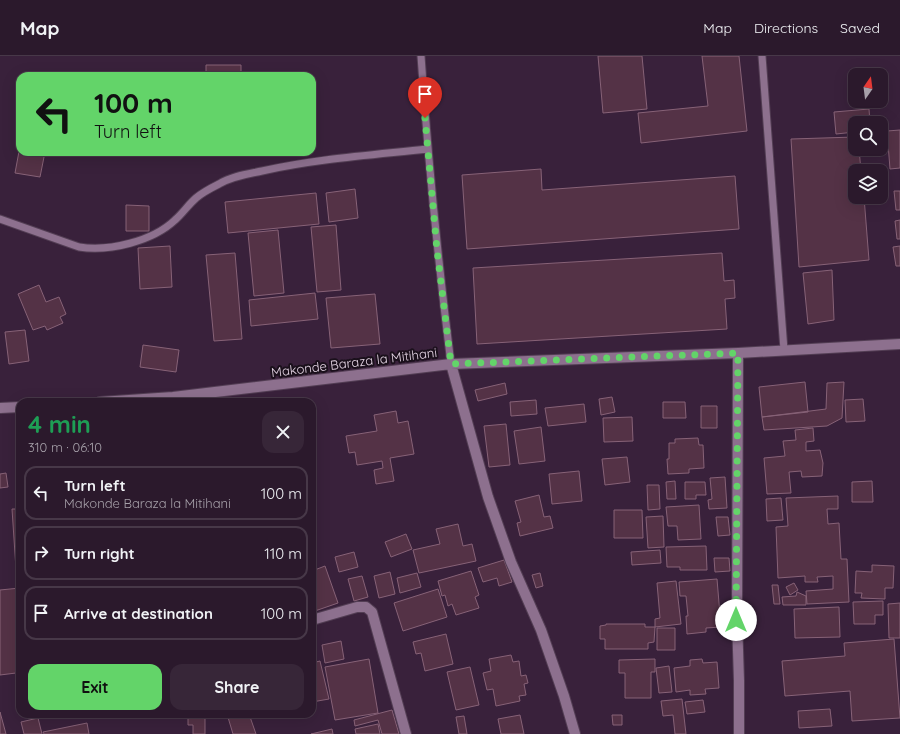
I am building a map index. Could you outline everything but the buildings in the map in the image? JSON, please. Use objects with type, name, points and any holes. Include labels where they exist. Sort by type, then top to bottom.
[{"type":"street","name":"Makonde Baraza la Mitihani","points":[[158,398],[451,364],[738,353],[900,344]]},
{"type":"street","points":[[738,353],[736,620],[739,681],[739,734]]},
{"type":"street","points":[[451,364],[488,497],[512,562],[540,630],[564,696],[575,734]]},
{"type":"street","points":[[0,408],[16,407]]},
{"type":"street","points":[[316,619],[357,607],[366,607],[372,612],[406,734]]},
{"type":"lane","points":[[421,56],[427,149],[437,250],[451,364]]},
{"type":"lane","points":[[762,56],[784,350]]},
{"type":"lane","points":[[0,219],[79,247],[92,249],[108,248],[156,234],[175,220],[206,191],[221,182],[238,176],[281,166],[323,160],[427,149]]},
{"type":"route","points":[[425,118],[437,250],[451,364],[738,353],[736,620]]}]
